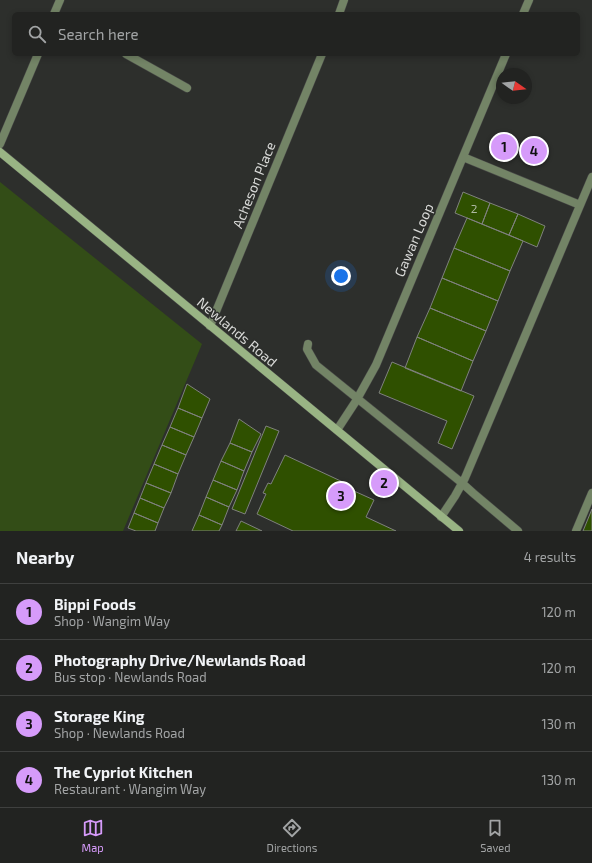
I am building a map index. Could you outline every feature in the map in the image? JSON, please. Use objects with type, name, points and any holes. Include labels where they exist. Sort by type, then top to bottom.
[{"type":"street","points":[[55,12],[60,0]]},
{"type":"street","points":[[340,12],[344,0]]},
{"type":"street","points":[[524,12],[529,0]]},
{"type":"street","points":[[0,144],[37,56]]},
{"type":"street","points":[[130,56],[187,88]]},
{"type":"street","name":"Acheson Place","points":[[210,326],[321,56]]},
{"type":"street","name":"Gawan Loop","points":[[337,430],[358,400],[376,365],[505,56]]},
{"type":"street","name":"Newlands Road","points":[[0,152],[458,531]]},
{"type":"street","points":[[463,157],[580,205]]},
{"type":"street","points":[[441,517],[462,483],[580,205],[588,196],[592,177]]},
{"type":"street","points":[[308,344],[307,348],[316,365],[462,483],[518,531]]},
{"type":"street","points":[[576,531],[592,493]]},
{"type":"green space","points":[[0,182],[202,344],[123,531],[0,531]]},
{"type":"building","points":[[463,192],[490,203],[482,224],[455,213]]},
{"type":"building","points":[[490,203],[518,214],[509,235],[482,224]]},
{"type":"building","points":[[518,214],[545,226],[537,247],[509,235]]},
{"type":"building","points":[[467,218],[523,241],[510,271],[454,248]]},
{"type":"building","points":[[454,248],[510,271],[498,301],[442,278]]},
{"type":"building","points":[[442,278],[498,301],[486,331],[430,308]]},
{"type":"building","points":[[430,308],[486,331],[473,361],[417,337]]},
{"type":"building","points":[[417,337],[473,361],[461,391],[405,368]]},
{"type":"building","points":[[392,362],[474,396],[452,449],[438,443],[447,421],[379,393]]},
{"type":"building","points":[[187,384],[210,399],[202,418],[178,408]]},
{"type":"building","points":[[178,408],[202,418],[194,437],[170,427]]},
{"type":"building","points":[[239,419],[261,434],[252,452],[230,443]]},
{"type":"building","points":[[266,426],[279,431],[245,514],[232,509]]},
{"type":"building","points":[[170,427],[194,437],[186,455],[162,445]]},
{"type":"building","points":[[230,443],[252,452],[244,471],[221,461]]},
{"type":"building","points":[[162,445],[186,455],[178,474],[154,464]]},
{"type":"building","points":[[285,455],[345,483],[343,486],[374,500],[366,517],[396,531],[293,531],[257,514],[266,494],[263,493],[268,483],[271,484]]},
{"type":"building","points":[[221,461],[244,471],[237,490],[213,480]]},
{"type":"building","points":[[154,464],[178,474],[171,493],[146,483]]},
{"type":"building","points":[[213,480],[237,490],[229,507],[206,497]]},
{"type":"building","points":[[146,483],[171,493],[164,508],[140,498]]},
{"type":"building","points":[[206,497],[229,507],[222,525],[199,515]]},
{"type":"building","points":[[140,498],[164,508],[158,523],[134,513]]},
{"type":"building","points":[[592,509],[592,531],[583,531]]},
{"type":"building","points":[[134,513],[158,523],[155,531],[136,531],[128,528]]},
{"type":"building","points":[[199,515],[222,525],[219,531],[192,531]]},
{"type":"building","points":[[241,521],[262,531],[236,531]]},
{"type":"place","name":"Bippi Foods","points":[[504,147]]},
{"type":"place","name":"The Cypriot Kitchen","points":[[534,151]]},
{"type":"place","name":"Photography Drive/Newlands Road","points":[[384,483]]},
{"type":"place","name":"Storage King","points":[[341,496]]}]
